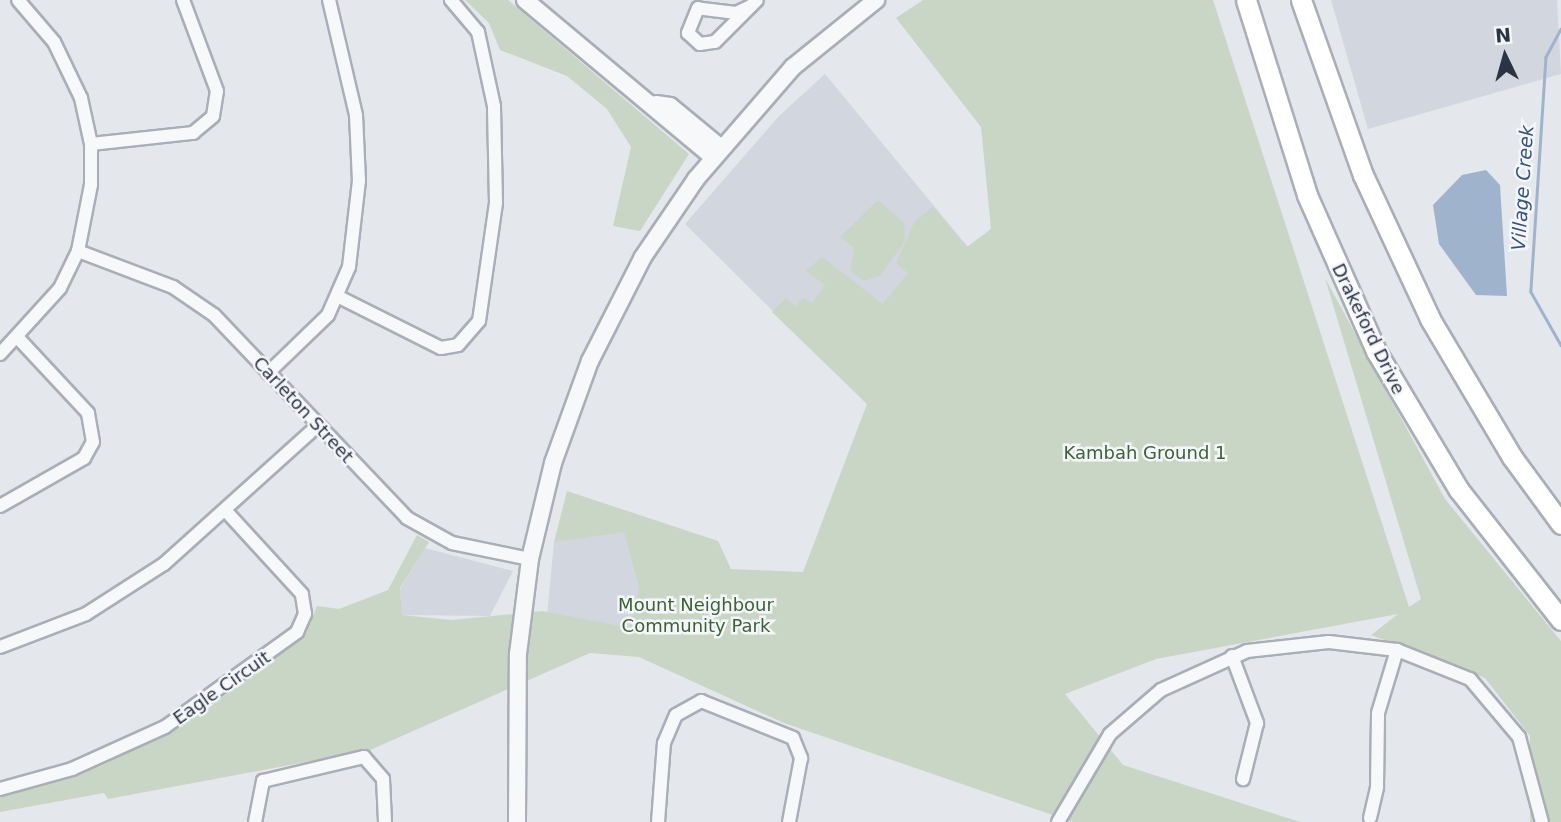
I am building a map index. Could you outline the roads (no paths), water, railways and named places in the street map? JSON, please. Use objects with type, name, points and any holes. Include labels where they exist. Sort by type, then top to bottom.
[{"type":"highway","name":"Drakeford Drive","points":[[1247,0],[1308,199],[1411,414],[1459,490],[1561,620]]},
{"type":"highway","points":[[1301,0],[1364,178],[1465,382],[1561,524]]},
{"type":"street","points":[[0,354],[19,339],[45,310],[78,251],[91,185],[91,144],[69,69],[18,0]]},
{"type":"street","points":[[91,144],[193,132],[213,116],[217,91],[183,0]]},
{"type":"street","points":[[268,373],[339,297],[356,225],[359,159],[349,72],[329,0]]},
{"type":"street","points":[[339,297],[441,348],[458,345],[479,321],[496,203],[494,106],[485,49],[468,16],[451,0]]},
{"type":"street","points":[[525,0],[656,104],[670,106],[717,153]]},
{"type":"street","points":[[517,822],[518,654],[530,559],[577,394],[623,294],[672,213],[717,153],[793,67],[876,0]]},
{"type":"street","points":[[754,3],[715,42],[700,44],[688,33],[698,8],[736,13],[754,3]]},
{"type":"street","name":"Carleton Street","points":[[78,251],[194,299],[268,373],[396,510],[429,533],[530,559]]},
{"type":"street","points":[[0,506],[84,458],[93,442],[88,413],[19,339]]},
{"type":"street","points":[[0,648],[126,591],[226,511],[317,426]]},
{"type":"street","name":"Eagle Circuit","points":[[0,789],[96,760],[166,727],[298,632],[305,614],[302,594],[226,511]]},
{"type":"street","points":[[1058,822],[1090,762],[1135,710],[1189,674],[1232,656],[1294,643],[1398,650],[1460,673],[1496,705],[1530,761],[1542,822]]},
{"type":"street","points":[[1370,818],[1377,788],[1378,713],[1398,650]]},
{"type":"street","points":[[1232,656],[1257,723],[1243,779]]},
{"type":"street","points":[[658,822],[664,743],[676,715],[701,701],[793,738],[802,758],[789,822]]},
{"type":"street","points":[[255,822],[263,781],[364,757],[383,779],[385,822]]},
{"type":"water","points":[[1486,170],[1500,185],[1507,296],[1476,295],[1439,244],[1433,205],[1462,175]]},
{"type":"waterway","name":"Village Creek","points":[[1561,29],[1546,57],[1531,292],[1561,345]]},
{"type":"park label","name":"Kambah Ground 1","points":[[1145,453]]},
{"type":"park label","name":"Mount Neighbour Community Park","points":[[696,616]]}]
